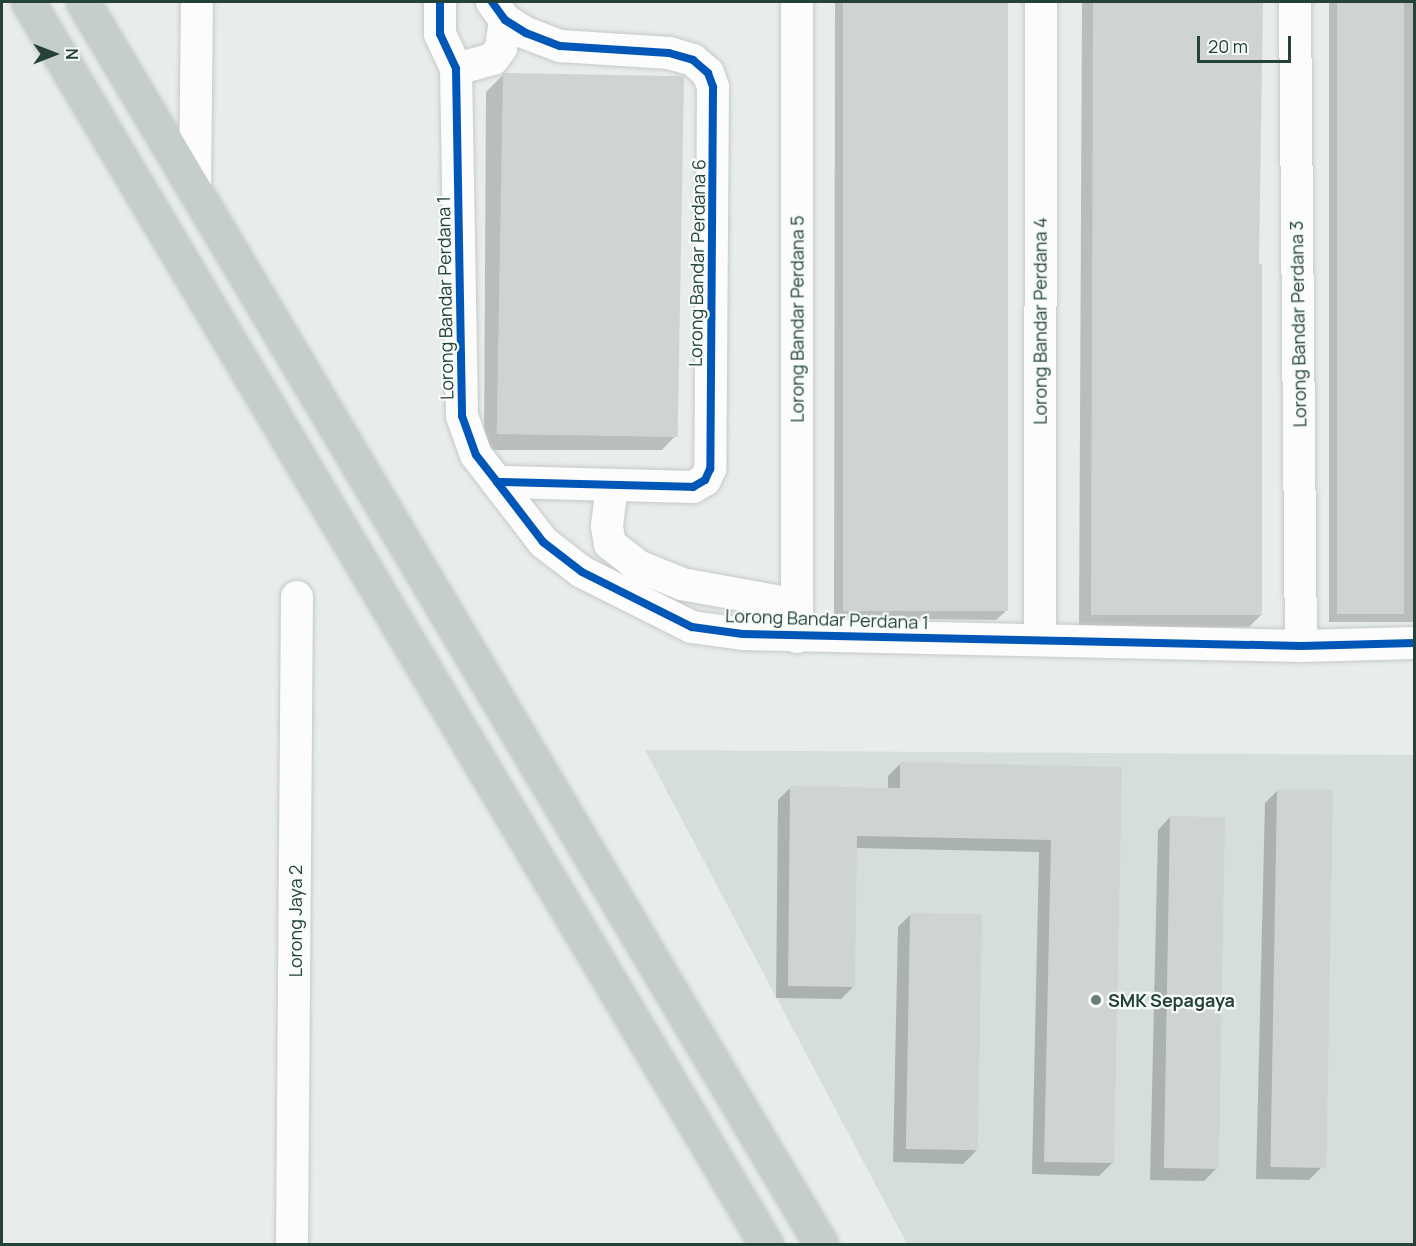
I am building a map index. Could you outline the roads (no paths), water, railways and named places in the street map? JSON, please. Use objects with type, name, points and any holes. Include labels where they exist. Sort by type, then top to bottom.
[{"type":"highway","points":[[28,2],[766,1245]]},
{"type":"highway","points":[[83,2],[195,186],[820,1245]]},
{"type":"street","points":[[195,186],[197,2]]},
{"type":"street","name":"Lorong Bandar Perdana 1","points":[[440,2],[440,34],[456,69],[462,416],[476,455],[543,542],[582,572],[621,595],[692,627],[797,637],[1302,646],[1414,643]]},
{"type":"street","name":"Lorong Bandar Perdana 5","points":[[797,2],[797,637]]},
{"type":"street","name":"Lorong Bandar Perdana 4","points":[[1040,640],[1041,2]]},
{"type":"street","name":"Lorong Bandar Perdana 3","points":[[1295,2],[1302,646]]},
{"type":"street","points":[[456,69],[493,59],[501,48],[499,11]]},
{"type":"street","name":"Lorong Bandar Perdana 6","points":[[497,482],[693,487],[705,480],[710,469],[713,87],[708,73],[693,60],[669,52],[560,46],[526,33],[499,11]]},
{"type":"street","points":[[612,485],[607,526],[610,544],[638,566],[682,584],[797,605]]},
{"type":"street","name":"Lorong Jaya 2","points":[[292,1245],[297,597]]},
{"type":"place","name":"SMK Sepagaya","points":[[1096,1000]]}]
